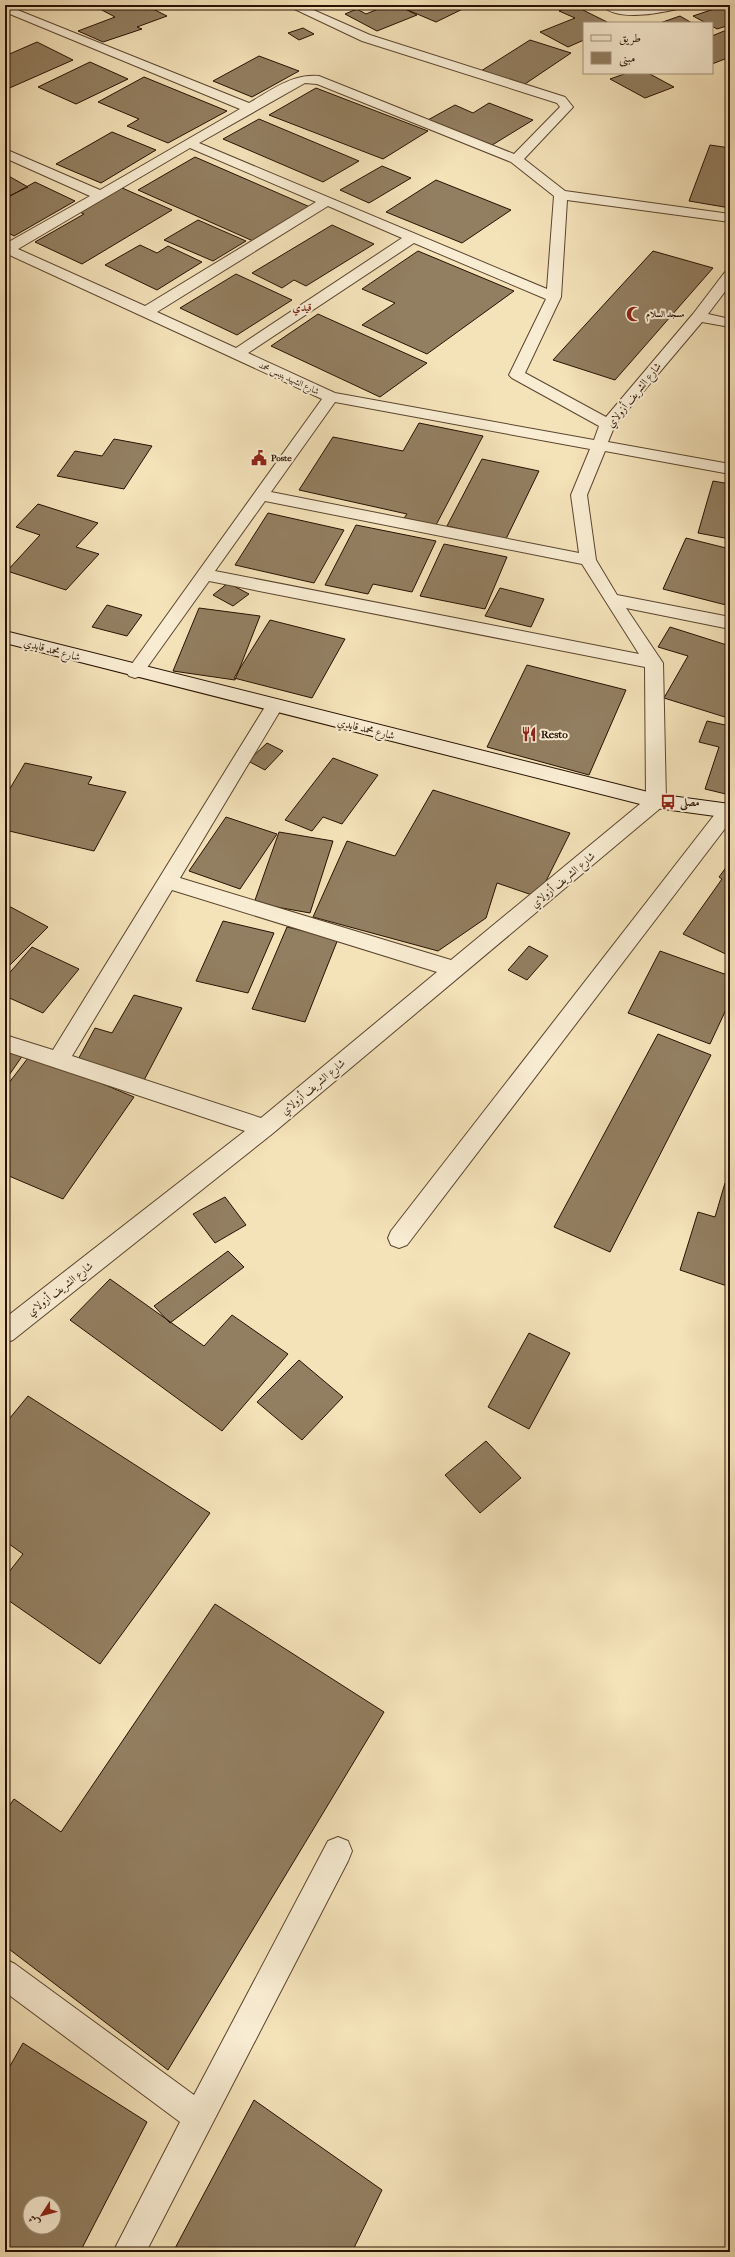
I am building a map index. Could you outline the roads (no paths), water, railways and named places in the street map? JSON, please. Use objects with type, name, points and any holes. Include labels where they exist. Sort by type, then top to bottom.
[{"type":"street","points":[[292,5],[366,38],[561,100],[566,104],[567,107],[516,159]]},
{"type":"street","points":[[608,5],[630,12],[648,13],[678,5]]},
{"type":"street","points":[[5,8],[249,108]]},
{"type":"street","points":[[6,249],[191,144],[291,84],[304,79],[319,80],[516,159],[561,195],[730,218]]},
{"type":"street","points":[[191,144],[554,297]]},
{"type":"street","points":[[5,153],[100,195]]},
{"type":"street","points":[[561,195],[554,297],[517,375],[608,424]]},
{"type":"street","points":[[146,312],[327,202]]},
{"type":"street","points":[[237,354],[412,238]]},
{"type":"street","name":"شارع الشهيد بنيس محمد","points":[[6,249],[331,397],[260,495],[206,575],[135,672]]},
{"type":"street","name":"شارع الشريف أزولاي","points":[[654,663],[610,599],[588,560],[579,495],[608,424],[698,318],[730,275]]},
{"type":"street","points":[[698,318],[730,323]]},
{"type":"street","points":[[331,397],[730,469]]},
{"type":"street","points":[[260,495],[588,560]]},
{"type":"street","points":[[206,575],[654,663],[656,802]]},
{"type":"street","points":[[610,599],[730,623]]},
{"type":"street","name":"شارع محمد قايدي","points":[[5,637],[135,672],[656,802],[729,811]]},
{"type":"street","points":[[58,1061],[274,706]]},
{"type":"street","name":"شارع الشريف أزولاي","points":[[5,1332],[264,1128],[453,969],[555,887],[656,802]]},
{"type":"street","points":[[399,1238],[729,811]]},
{"type":"street","points":[[167,881],[453,969]]},
{"type":"street","points":[[5,1043],[264,1128]]},
{"type":"street","points":[[129,2252],[338,1851]]},
{"type":"street","points":[[5,1974],[199,2117]]},
{"type":"place","name":"مسجد السلام","points":[[634,314]]},
{"type":"place","name":"Poste","points":[[259,458]]},
{"type":"place","name":"Resto","points":[[529,734]]},
{"type":"place","name":"مصلى","points":[[668,802]]},
{"type":"district","name":"قيدي","points":[[302,307]]}]
